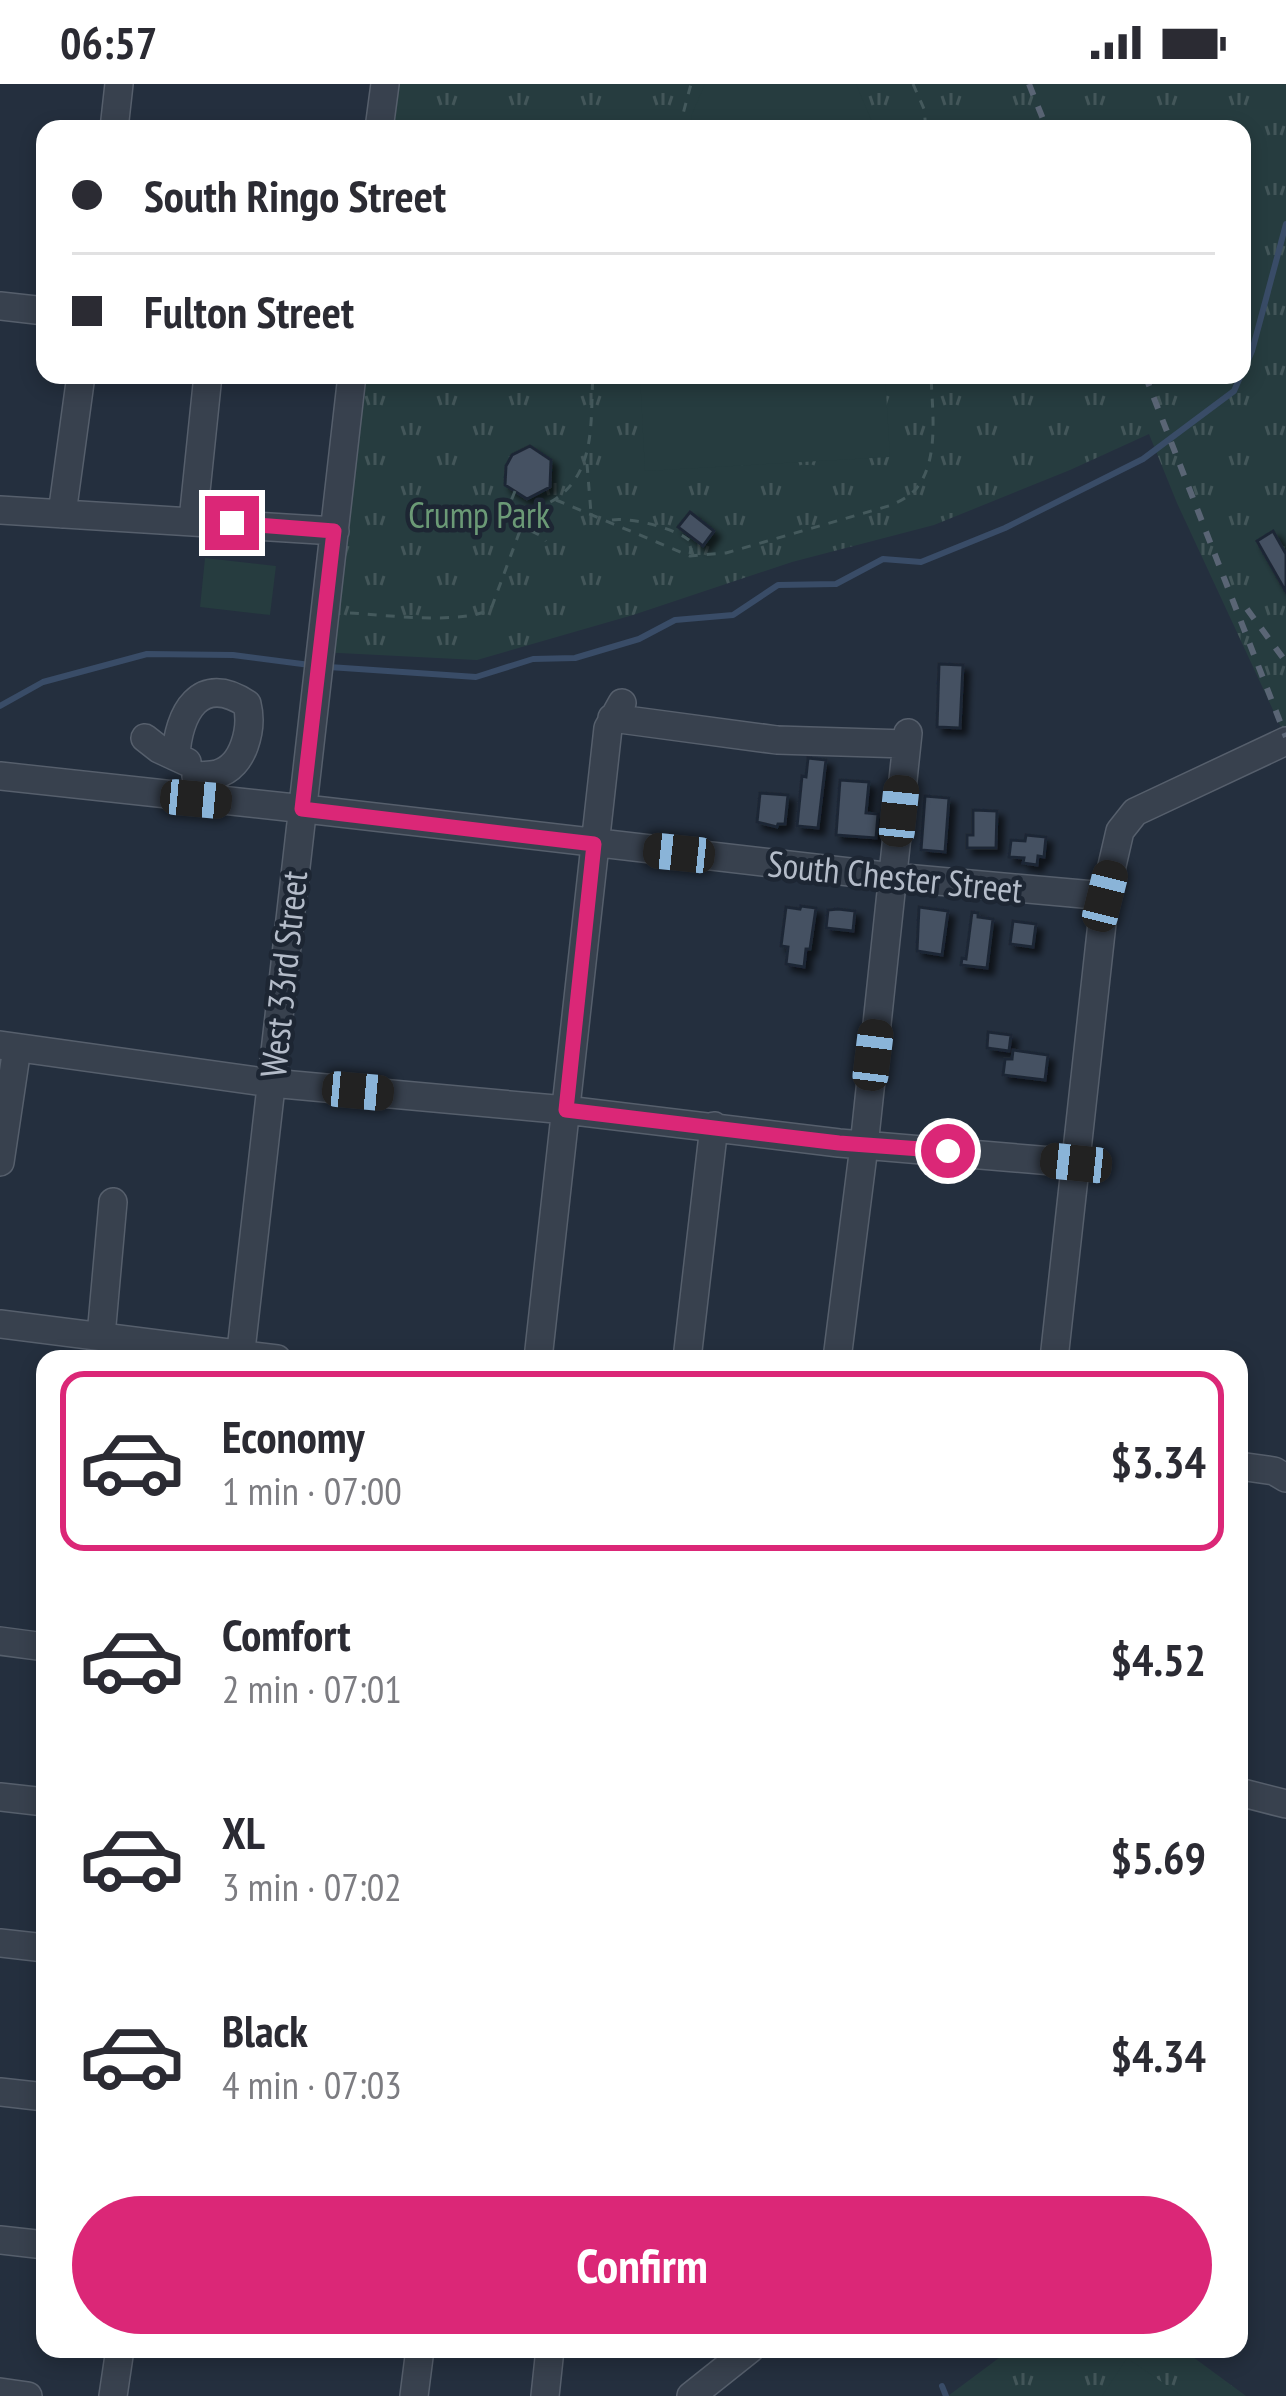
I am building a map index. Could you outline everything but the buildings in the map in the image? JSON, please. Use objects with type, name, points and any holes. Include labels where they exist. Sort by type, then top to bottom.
[{"type":"street","points":[[115,120],[119,84]]},
{"type":"street","points":[[0,306],[36,310]]},
{"type":"street","points":[[62,514],[80,384]]},
{"type":"street","points":[[193,520],[207,384]]},
{"type":"street","name":"West 33rd Street","points":[[241,1350],[351,384]]},
{"type":"street","points":[[0,510],[334,531]]},
{"type":"street","points":[[539,1350],[608,728],[617,711],[777,740],[907,738],[838,1350]]},
{"type":"street","points":[[145,738],[189,777]]},
{"type":"street","points":[[1055,1350],[1105,896],[1120,831],[1136,812],[1286,741]]},
{"type":"street","name":"South Chester Street","points":[[0,776],[189,777],[302,809],[893,878],[1105,896]]},
{"type":"street","points":[[0,1162],[8,1046],[271,1083],[566,1110],[864,1146],[1076,1163]]},
{"type":"street","points":[[688,1350],[713,1126]]},
{"type":"street","points":[[101,1336],[113,1202]]},
{"type":"street","points":[[0,1324],[194,1350]]},
{"type":"street","points":[[1248,1467],[1286,1478]]},
{"type":"street","points":[[0,1641],[36,1646]]},
{"type":"street","points":[[1248,1794],[1286,1804]]},
{"type":"street","points":[[0,1797],[36,1801]]},
{"type":"street","points":[[0,1943],[36,1947]]},
{"type":"street","points":[[0,2092],[36,2096]]},
{"type":"street","points":[[0,2240],[36,2244]]},
{"type":"street","points":[[113,2396],[119,2358]]},
{"type":"street","points":[[414,2396],[419,2358]]},
{"type":"street","points":[[545,2396],[549,2358]]},
{"type":"street","points":[[692,2396],[739,2358]]},
{"type":"street","points":[[0,2392],[28,2396]]},
{"type":"path","points":[[681,120],[689,84]]},
{"type":"path","points":[[913,84],[925,120]]},
{"type":"path","points":[[591,514],[586,463],[592,384]]},
{"type":"path","points":[[556,500],[690,556],[726,553],[892,505],[919,485],[929,458],[931,384]]},
{"type":"path","points":[[342,612],[483,614],[496,601],[519,527],[534,509],[556,500],[586,463]]},
{"type":"path","points":[[515,491],[507,511],[509,519],[546,541]]},
{"type":"path","points":[[608,521],[624,518],[685,535],[692,543],[690,556]]},
{"type":"green space","name":"Crump Park","points":[[388,84],[1286,84],[1286,738],[1149,434],[934,525],[792,562],[477,660],[320,652],[352,384],[1251,384],[1251,120],[384,120]]},
{"type":"green space","points":[[705,84],[856,84],[871,120],[691,120]]},
{"type":"green space","points":[[640,384],[886,384],[890,457],[645,471]]},
{"type":"green space","points":[[205,558],[276,566],[270,615],[200,607]]},
{"type":"green space","points":[[999,2358],[1194,2358],[1246,2396],[948,2396]]},
{"type":"green space","points":[[1127,2358],[1182,2396],[1102,2396]]},
{"type":"waterway","points":[[1251,353],[1286,224]]},
{"type":"waterway","points":[[329,667],[476,677],[533,659],[575,658],[639,639],[675,620],[733,615],[778,585],[836,584],[883,559],[921,562],[1005,528],[1143,459],[1237,384]]},
{"type":"waterway","points":[[0,706],[43,682],[147,654],[233,655],[310,665]]},
{"type":"waterway","points":[[942,2386],[946,2396]]},
{"type":"railway","points":[[1029,84],[1043,120]]},
{"type":"railway","points":[[1149,384],[1286,737]]},
{"type":"railway","points":[[1247,609],[1286,662]]},
{"type":"route","points":[[232,523],[334,531],[302,809],[594,844],[566,1110],[839,1143],[948,1151]]}]
